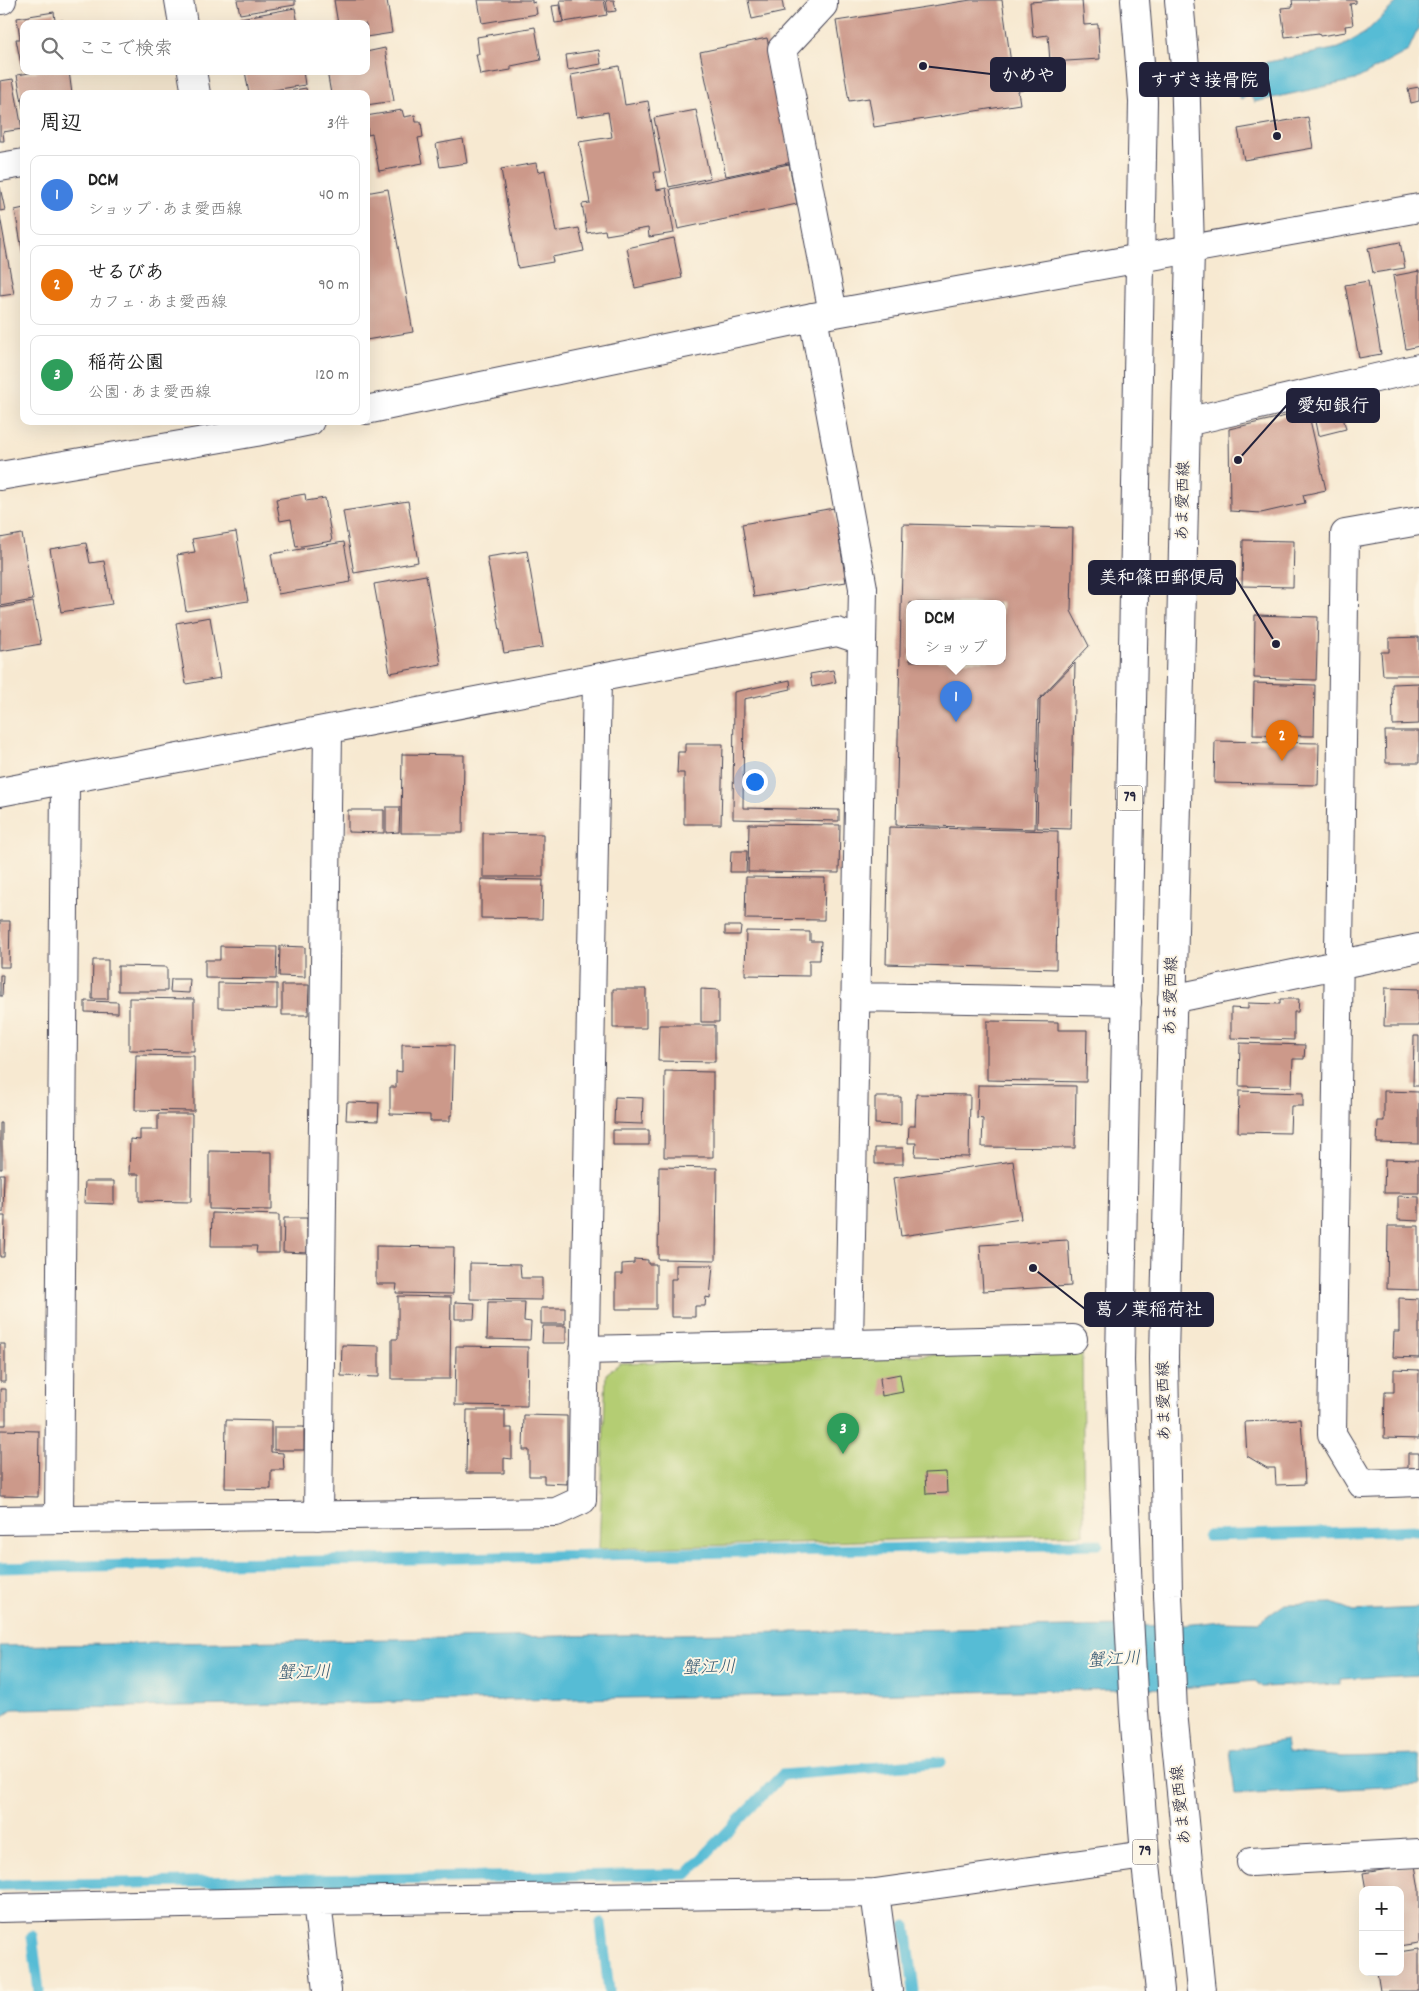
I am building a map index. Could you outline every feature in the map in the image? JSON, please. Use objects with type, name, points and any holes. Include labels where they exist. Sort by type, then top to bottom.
[{"type":"street","points":[[179,0],[182,20]]},
{"type":"street","points":[[823,0],[823,5],[782,49],[864,588],[849,1344]]},
{"type":"street","name":"79","points":[[1135,0],[1143,101],[1120,1361],[1134,1712],[1145,1855],[1160,1991]]},
{"type":"street","name":"あま愛西線","points":[[1179,0],[1185,67],[1190,250],[1164,1358],[1168,1595],[1173,1712],[1201,1991]]},
{"type":"street","points":[[193,75],[195,90]]},
{"type":"street","points":[[0,168],[20,164]]},
{"type":"street","points":[[370,409],[823,315],[1419,208]]},
{"type":"street","points":[[1186,422],[1419,368]]},
{"type":"street","points":[[0,476],[273,425]]},
{"type":"street","points":[[1419,521],[1345,534],[1332,1434],[1362,1484],[1419,1482]]},
{"type":"street","points":[[0,792],[837,632],[862,640]]},
{"type":"street","points":[[0,1520],[556,1512],[582,1500],[597,678]]},
{"type":"street","points":[[318,1516],[328,730]]},
{"type":"street","points":[[59,1519],[65,780]]},
{"type":"street","points":[[1172,999],[1338,963],[1419,948]]},
{"type":"street","points":[[855,997],[1126,1002]]},
{"type":"street","points":[[584,1350],[1073,1338]]},
{"type":"street","points":[[1251,1862],[1419,1852]]},
{"type":"street","points":[[0,1908],[317,1901],[874,1893],[1145,1855]]},
{"type":"street","points":[[874,1893],[888,1991]]},
{"type":"street","points":[[317,1901],[327,1991]]},
{"type":"green space","points":[[1082,1351],[1084,1534],[599,1549],[606,1374],[620,1363]]},
{"type":"water","points":[[1399,0],[1419,0],[1419,27],[1408,51],[1355,80],[1254,102],[1250,95],[1241,99],[1234,87],[1241,82],[1238,75],[1263,63],[1339,48],[1365,33]]},
{"type":"water","name":"蟹江川","points":[[1333,1603],[1353,1611],[1419,1608],[1419,1675],[1340,1679],[1340,1684],[1262,1687],[1255,1681],[1182,1688],[14,1709],[0,1718],[0,1646],[1184,1625],[1221,1621],[1259,1622],[1285,1604]]},
{"type":"water","points":[[1286,1740],[1288,1752],[1342,1757],[1419,1755],[1419,1785],[1235,1795],[1230,1750]]},
{"type":"building","points":[[237,0],[295,0],[295,5],[240,14]]},
{"type":"building","points":[[334,0],[387,0],[392,33],[370,36],[370,20],[337,20]]},
{"type":"building","points":[[478,0],[532,0],[532,3],[535,2],[537,14],[482,23]]},
{"type":"building","points":[[560,0],[604,0],[607,15],[564,22]]},
{"type":"building","points":[[606,0],[614,0],[616,11],[608,12]]},
{"type":"building","points":[[748,0],[782,0],[784,12],[752,19]]},
{"type":"building","points":[[971,0],[1002,0],[1011,63],[1019,61],[1023,90],[1018,91],[1020,104],[874,127],[869,98],[849,101],[836,21]]},
{"type":"building","points":[[1082,0],[1084,25],[1098,24],[1100,59],[1050,62],[1048,35],[1033,37],[1030,2]]},
{"type":"building","points":[[1292,0],[1356,0],[1356,3],[1350,4],[1353,25],[1345,26],[1346,32],[1320,36],[1319,33],[1285,37],[1281,8],[1293,7]]},
{"type":"building","points":[[560,5],[563,22],[555,23],[552,6]]},
{"type":"building","points":[[295,8],[297,20],[240,20],[240,18]]},
{"type":"building","points":[[54,12],[55,20],[20,20],[20,39],[17,18]]},
{"type":"building","points":[[535,27],[541,60],[511,66],[511,70],[480,75],[476,54],[479,54],[477,37]]},
{"type":"building","points":[[767,38],[792,162],[726,176],[700,52]]},
{"type":"building","points":[[16,39],[20,39],[20,60]]},
{"type":"building","points":[[385,48],[394,101],[370,104],[370,90],[330,90],[328,75],[370,75],[370,51]]},
{"type":"building","points":[[599,50],[601,64],[568,70],[566,55]]},
{"type":"building","points":[[619,66],[625,105],[648,101],[660,172],[654,172],[657,190],[666,188],[674,233],[649,237],[648,228],[606,235],[605,230],[587,233],[582,204],[590,203],[579,142],[612,137],[608,112],[577,117],[571,75]]},
{"type":"building","points":[[17,75],[70,75],[71,90],[20,92]]},
{"type":"building","points":[[246,75],[304,75],[305,85],[274,90],[248,90]]},
{"type":"building","points":[[13,79],[20,118],[20,129],[3,132],[4,141],[0,141],[0,81]]},
{"type":"building","points":[[1419,87],[1419,101],[1411,103],[1408,89]]},
{"type":"building","points":[[402,110],[404,117],[415,115],[416,122],[421,122],[423,137],[418,138],[423,163],[379,171],[372,134],[370,134],[370,115]]},
{"type":"building","points":[[696,110],[710,178],[669,187],[654,118]]},
{"type":"building","points":[[1308,117],[1313,148],[1244,160],[1238,129]]},
{"type":"building","points":[[463,139],[467,163],[440,167],[436,144]]},
{"type":"building","points":[[536,163],[538,172],[545,170],[556,232],[579,228],[584,251],[552,257],[553,262],[518,268],[501,169]]},
{"type":"building","points":[[789,164],[797,204],[678,229],[670,189]]},
{"type":"building","points":[[0,187],[5,210],[0,211]]},
{"type":"building","points":[[388,189],[413,332],[370,339],[370,192]]},
{"type":"building","points":[[20,209],[20,238],[15,210]]},
{"type":"building","points":[[0,216],[14,294],[0,296]]},
{"type":"building","points":[[674,238],[682,278],[635,288],[627,248]]},
{"type":"building","points":[[1400,242],[1405,268],[1373,273],[1368,248]]},
{"type":"building","points":[[1419,271],[1419,346],[1406,349],[1393,276]]},
{"type":"building","points":[[1368,281],[1381,354],[1359,358],[1345,285]]},
{"type":"building","points":[[1339,401],[1346,429],[1318,436],[1312,407]]},
{"type":"building","points":[[1308,411],[1326,490],[1303,495],[1305,503],[1261,513],[1230,511],[1229,429]]},
{"type":"building","points":[[305,494],[306,501],[325,498],[332,541],[296,547],[291,519],[280,521],[276,499]]},
{"type":"building","points":[[408,501],[418,562],[354,573],[343,511]]},
{"type":"building","points":[[834,508],[846,582],[754,597],[742,524]]},
{"type":"building","points":[[903,524],[1073,528],[1071,611],[1089,646],[1038,700],[1035,829],[896,825]]},
{"type":"building","points":[[236,532],[248,601],[186,611],[177,555],[195,552],[192,539]]},
{"type":"building","points":[[22,534],[33,600],[0,606],[0,538]]},
{"type":"building","points":[[1243,540],[1294,541],[1293,587],[1242,586]]},
{"type":"building","points":[[344,542],[351,582],[278,594],[271,554]]},
{"type":"building","points":[[86,543],[90,563],[104,561],[112,604],[61,612],[50,549]]},
{"type":"building","points":[[527,551],[543,647],[504,653],[487,557]]},
{"type":"building","points":[[426,575],[441,664],[390,673],[374,584]]},
{"type":"building","points":[[33,602],[41,644],[0,651],[0,608]]},
{"type":"building","points":[[1255,615],[1318,617],[1316,680],[1254,678]]},
{"type":"building","points":[[210,617],[220,678],[186,684],[176,623]]},
{"type":"building","points":[[1419,637],[1419,675],[1383,675],[1381,652],[1389,652],[1389,638]]},
{"type":"building","points":[[1075,663],[1071,829],[1037,828],[1040,699]]},
{"type":"building","points":[[833,670],[836,682],[812,687],[810,674]]},
{"type":"building","points":[[790,680],[791,689],[744,699],[743,808],[839,810],[839,821],[733,819],[734,692]]},
{"type":"building","points":[[1254,683],[1315,685],[1314,736],[1253,735]]},
{"type":"building","points":[[1419,683],[1419,724],[1393,725],[1392,684]]},
{"type":"building","points":[[1385,731],[1419,731],[1419,763],[1386,763]]},
{"type":"building","points":[[1215,741],[1319,743],[1318,785],[1214,783]]},
{"type":"building","points":[[685,744],[723,744],[721,824],[684,824],[684,773],[677,773],[678,752],[685,752]]},
{"type":"building","points":[[402,754],[464,755],[463,833],[401,833]]},
{"type":"building","points":[[386,807],[400,807],[399,832],[386,833]]},
{"type":"building","points":[[348,810],[384,810],[384,833],[348,832]]},
{"type":"building","points":[[749,824],[840,825],[839,873],[748,872]]},
{"type":"building","points":[[889,827],[1058,831],[1056,969],[886,964]]},
{"type":"building","points":[[483,833],[543,834],[543,877],[483,877]]},
{"type":"building","points":[[731,851],[747,851],[746,872],[730,872]]},
{"type":"building","points":[[746,877],[825,878],[824,920],[745,919]]},
{"type":"building","points":[[481,879],[543,880],[542,919],[481,918]]},
{"type":"building","points":[[0,921],[10,921],[9,967],[0,967]]},
{"type":"building","points":[[725,926],[741,926],[740,935],[725,935]]},
{"type":"building","points":[[746,931],[810,932],[810,941],[821,941],[820,960],[809,960],[809,976],[745,975]]},
{"type":"building","points":[[220,946],[277,947],[276,979],[205,978],[205,960],[220,960]]},
{"type":"building","points":[[280,946],[305,947],[305,977],[279,976]]},
{"type":"building","points":[[93,960],[108,960],[108,999],[92,999]]},
{"type":"building","points":[[118,966],[167,967],[167,991],[118,991]]},
{"type":"building","points":[[0,975],[3,975],[2,996],[0,996]]},
{"type":"building","points":[[171,979],[190,979],[189,993],[170,992]]},
{"type":"building","points":[[218,983],[277,984],[277,1009],[218,1008]]},
{"type":"building","points":[[282,985],[309,985],[308,1015],[282,1015]]},
{"type":"building","points":[[1385,988],[1419,989],[1419,1026],[1384,1026]]},
{"type":"building","points":[[613,989],[646,989],[646,1028],[613,1028]]},
{"type":"building","points":[[701,989],[719,990],[719,1022],[701,1022]]},
{"type":"building","points":[[129,998],[194,999],[194,1051],[129,1050]]},
{"type":"building","points":[[1280,999],[1299,999],[1298,1012],[1294,1012],[1294,1040],[1231,1038],[1231,1008],[1248,1009],[1248,1003],[1280,1004]]},
{"type":"building","points":[[85,1001],[118,1002],[118,1013],[85,1012]]},
{"type":"building","points":[[987,1021],[1058,1022],[1058,1030],[1087,1030],[1086,1082],[987,1080]]},
{"type":"building","points":[[659,1025],[715,1025],[715,1062],[658,1061]]},
{"type":"building","points":[[1414,1036],[1419,1036],[1419,1086],[1413,1086]]},
{"type":"building","points":[[1240,1043],[1305,1045],[1304,1059],[1293,1059],[1292,1087],[1239,1086]]},
{"type":"building","points":[[402,1044],[454,1045],[452,1115],[450,1115],[450,1121],[430,1121],[430,1115],[390,1114],[390,1087],[396,1087],[396,1071],[402,1072]]},
{"type":"building","points":[[136,1055],[194,1056],[194,1111],[135,1110]]},
{"type":"building","points":[[665,1071],[713,1072],[713,1157],[664,1157]]},
{"type":"building","points":[[978,1085],[1076,1086],[1075,1148],[982,1147],[983,1119],[977,1118]]},
{"type":"building","points":[[1239,1091],[1303,1093],[1303,1106],[1291,1106],[1290,1133],[1238,1132]]},
{"type":"building","points":[[1384,1091],[1419,1092],[1419,1144],[1377,1143],[1378,1121],[1384,1121]]},
{"type":"building","points":[[916,1094],[970,1095],[969,1157],[915,1156],[916,1143],[908,1143],[909,1126],[915,1126]]},
{"type":"building","points":[[615,1097],[643,1098],[642,1124],[614,1123]]},
{"type":"building","points":[[875,1097],[901,1097],[901,1125],[875,1124]]},
{"type":"building","points":[[347,1102],[379,1103],[378,1121],[346,1120]]},
{"type":"building","points":[[158,1114],[192,1114],[191,1202],[139,1201],[139,1174],[129,1174],[130,1139],[140,1140],[140,1130],[158,1130]]},
{"type":"building","points":[[0,1123],[2,1123],[2,1169],[0,1169]]},
{"type":"building","points":[[613,1130],[649,1130],[649,1145],[613,1145]]},
{"type":"building","points":[[875,1148],[903,1148],[903,1164],[875,1164]]},
{"type":"building","points":[[209,1151],[272,1152],[272,1210],[209,1209]]},
{"type":"building","points":[[1385,1159],[1419,1160],[1419,1193],[1384,1193]]},
{"type":"building","points":[[1013,1161],[1021,1219],[901,1236],[893,1178]]},
{"type":"building","points":[[659,1167],[717,1168],[716,1260],[658,1259]]},
{"type":"building","points":[[0,1174],[4,1174],[3,1212],[0,1212]]},
{"type":"building","points":[[85,1181],[114,1181],[114,1204],[84,1203]]},
{"type":"building","points":[[1398,1196],[1419,1197],[1419,1221],[1398,1220]]},
{"type":"building","points":[[212,1213],[279,1215],[279,1253],[256,1253],[257,1246],[211,1246]]},
{"type":"building","points":[[0,1216],[5,1216],[4,1257],[0,1257]]},
{"type":"building","points":[[284,1218],[307,1218],[307,1253],[283,1252]]},
{"type":"building","points":[[1388,1226],[1419,1226],[1419,1290],[1387,1289]]},
{"type":"building","points":[[1068,1240],[1071,1286],[983,1291],[980,1245]]},
{"type":"building","points":[[376,1246],[454,1247],[453,1294],[396,1293],[397,1284],[376,1284]]},
{"type":"building","points":[[634,1259],[648,1260],[648,1264],[656,1264],[656,1309],[616,1309],[616,1274],[622,1274],[622,1264],[634,1263]]},
{"type":"building","points":[[470,1263],[520,1264],[521,1278],[542,1278],[542,1300],[470,1299]]},
{"type":"building","points":[[676,1265],[713,1265],[710,1298],[706,1297],[705,1306],[695,1306],[695,1317],[671,1317],[671,1279],[676,1279]]},
{"type":"building","points":[[398,1296],[451,1297],[450,1379],[392,1379],[392,1339],[398,1339]]},
{"type":"building","points":[[1399,1298],[1419,1299],[1419,1358],[1393,1357],[1394,1332],[1399,1332]]},
{"type":"building","points":[[455,1302],[475,1303],[474,1319],[455,1319]]},
{"type":"building","points":[[488,1302],[525,1302],[524,1321],[531,1322],[530,1340],[487,1339]]},
{"type":"building","points":[[541,1308],[565,1308],[565,1324],[541,1324]]},
{"type":"building","points":[[543,1326],[566,1326],[566,1343],[542,1343]]},
{"type":"building","points":[[0,1344],[5,1344],[5,1382],[0,1382]]},
{"type":"building","points":[[342,1345],[379,1346],[379,1377],[341,1376]]},
{"type":"building","points":[[456,1346],[528,1347],[527,1406],[455,1405]]},
{"type":"building","points":[[1394,1369],[1419,1370],[1419,1439],[1384,1438],[1385,1392],[1394,1392]]},
{"type":"building","points":[[900,1374],[903,1392],[882,1396],[880,1378]]},
{"type":"building","points":[[0,1389],[6,1389],[6,1425],[0,1425]]},
{"type":"building","points":[[467,1410],[505,1410],[505,1428],[512,1428],[512,1459],[504,1458],[504,1473],[466,1473]]},
{"type":"building","points":[[524,1415],[567,1416],[567,1484],[544,1483],[544,1476],[529,1476],[529,1450],[523,1450]]},
{"type":"building","points":[[1301,1419],[1305,1484],[1276,1485],[1275,1468],[1267,1468],[1247,1456],[1245,1422]]},
{"type":"building","points":[[226,1420],[271,1421],[271,1452],[283,1453],[284,1470],[271,1470],[271,1489],[225,1488]]},
{"type":"building","points":[[274,1427],[304,1427],[304,1450],[274,1450]]},
{"type":"building","points":[[0,1430],[39,1431],[38,1497],[0,1496]]},
{"type":"building","points":[[1408,1453],[1419,1453],[1419,1468],[1408,1468]]},
{"type":"building","points":[[946,1472],[947,1493],[926,1494],[925,1473]]},
{"type":"building","points":[[1415,1865],[1419,1889],[1419,1943],[1404,1945],[1404,1886],[1365,1886],[1363,1873]]},
{"type":"building","points":[[1419,1949],[1419,1991],[1380,1991],[1378,1976],[1404,1976],[1404,1951]]},
{"type":"waterway","points":[[1208,1536],[1419,1530]]},
{"type":"waterway","points":[[0,1568],[1098,1544]]},
{"type":"waterway","points":[[0,1885],[687,1874],[782,1775],[941,1762]]},
{"type":"waterway","points":[[601,1923],[609,1991]]},
{"type":"waterway","points":[[906,1926],[914,1991]]},
{"type":"waterway","points":[[32,1936],[39,1991]]},
{"type":"place","name":"かめや","points":[[923,66]]},
{"type":"place","name":"すずき接骨院","points":[[1277,136]]},
{"type":"place","name":"愛知銀行","points":[[1238,460]]},
{"type":"place","name":"美和篠田郵便局","points":[[1276,644]]},
{"type":"place","name":"DCM","points":[[956,722]]},
{"type":"place","name":"せるびあ","points":[[1282,761]]},
{"type":"place","name":"葛ノ葉稲荷社","points":[[1033,1268]]},
{"type":"place","name":"稲荷公園","points":[[843,1454]]}]
